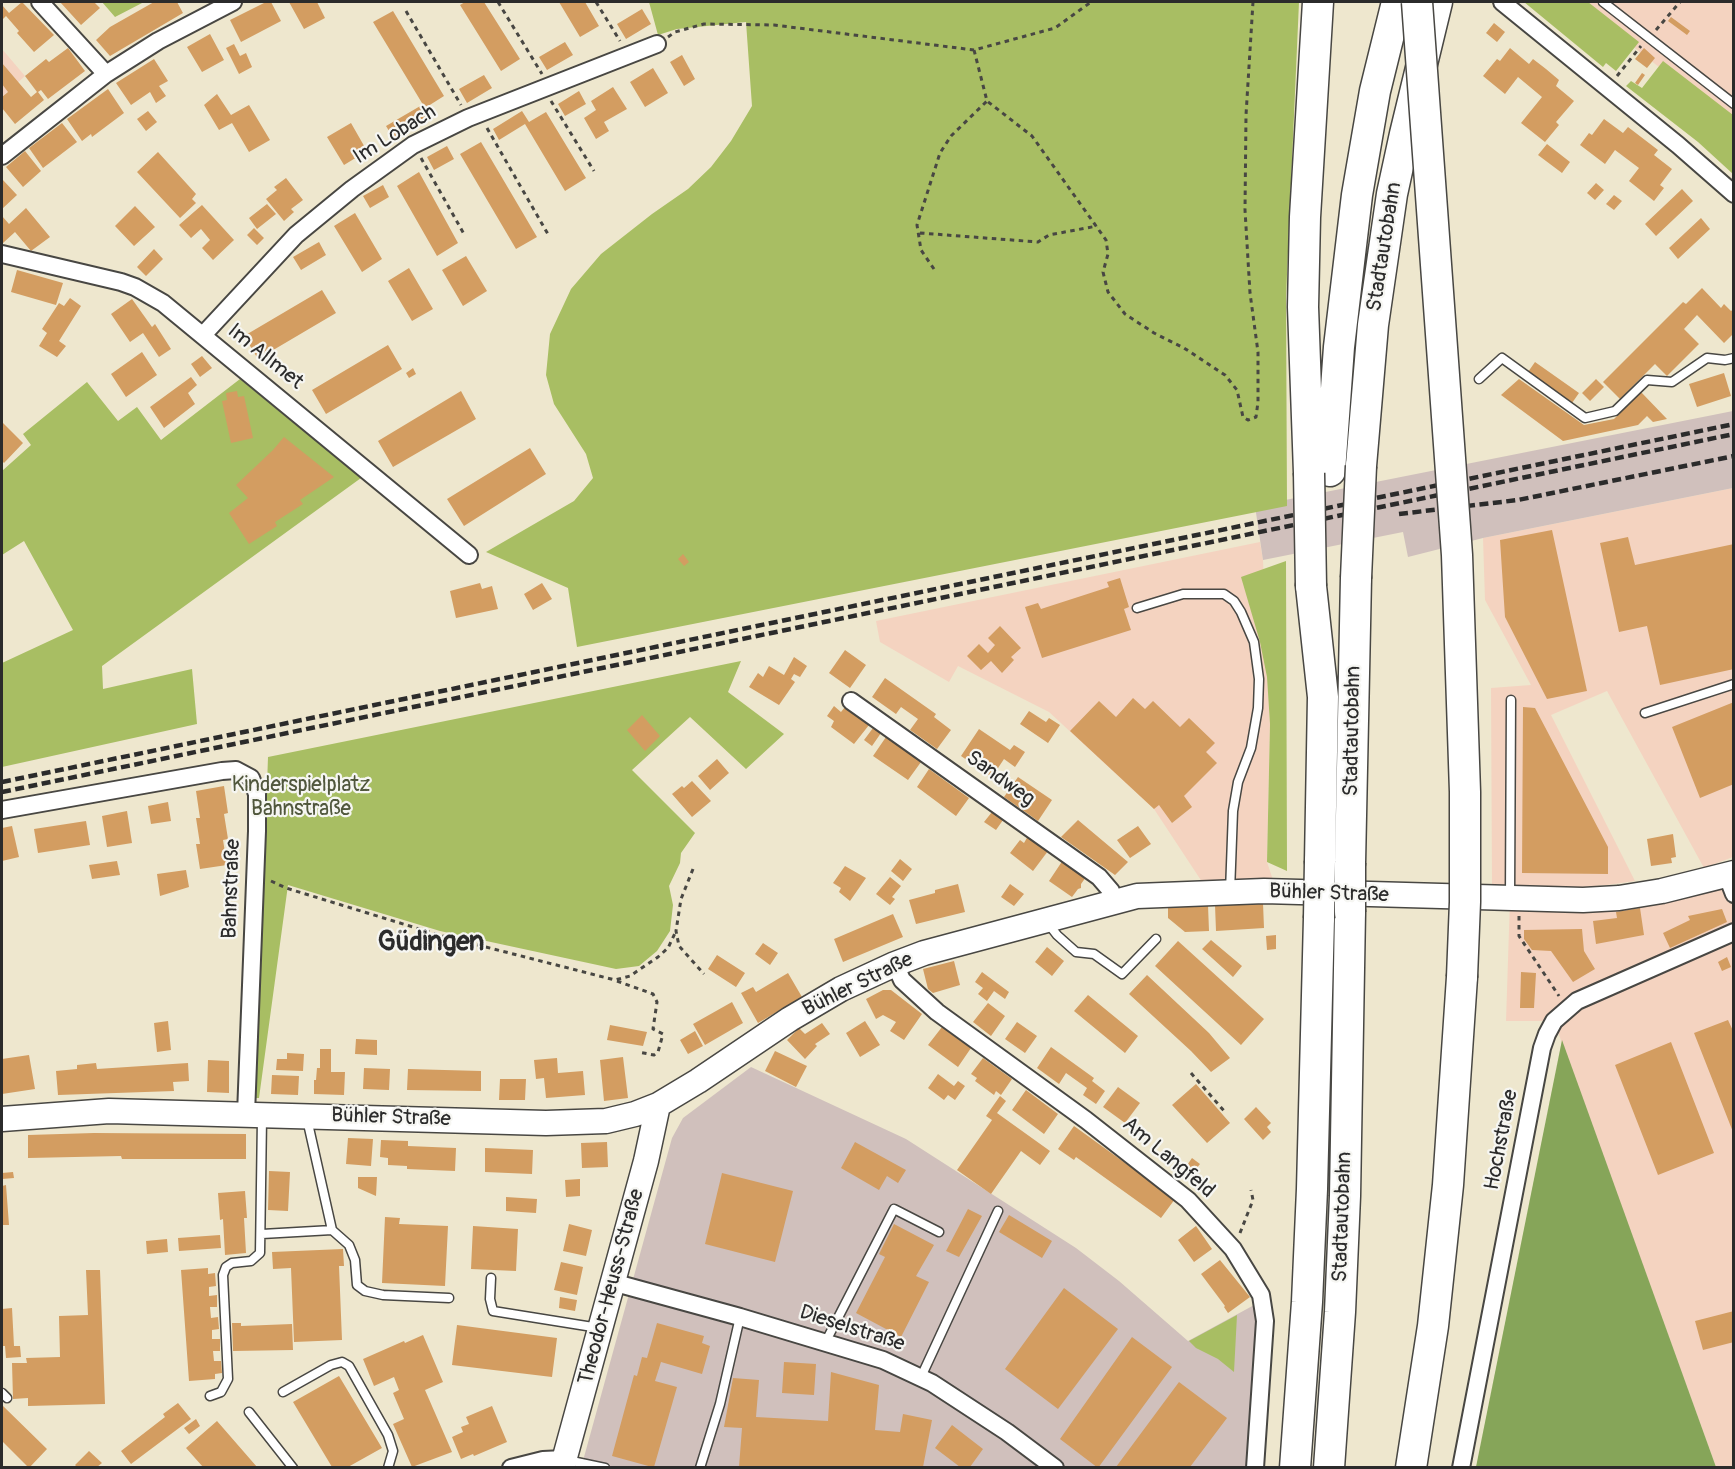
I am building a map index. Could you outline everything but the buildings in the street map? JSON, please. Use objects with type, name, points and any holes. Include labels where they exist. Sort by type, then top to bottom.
[{"type":"highway","points":[[1318,2],[1305,217],[1303,307],[1319,472]]},
{"type":"highway","name":"Stadtautobahn","points":[[1295,1467],[1307,1302],[1312,1189],[1319,918],[1323,697],[1318,585],[1319,472],[1339,346],[1357,195],[1375,91],[1397,2]]},
{"type":"highway","points":[[1411,1467],[1433,1326],[1446,1208],[1458,1062],[1465,902],[1465,792],[1460,612],[1432,2]]},
{"type":"highway","name":"Stadtautobahn","points":[[1329,1467],[1340,1312],[1345,1196],[1356,578],[1361,466],[1373,325],[1385,238],[1432,2]]},
{"type":"main road","name":"Bühler Straße","points":[[2,1119],[109,1111],[546,1123],[606,1121],[658,1105],[841,989],[895,964],[924,953],[1137,896],[1264,891],[1515,900],[1582,900],[1619,898],[1684,886],[1731,881]]},
{"type":"main road","name":"Theodor-Heuss-Straße","points":[[563,1463],[646,1161],[658,1105]]},
{"type":"street","points":[[40,2],[106,74]]},
{"type":"street","points":[[2,156],[106,74],[159,41],[233,2]]},
{"type":"street","points":[[1505,3],[1734,194]]},
{"type":"street","name":"Im Lobach","points":[[203,335],[282,248],[313,219],[413,145],[474,116],[657,44]]},
{"type":"street","name":"Im Allmet","points":[[2,254],[92,274],[135,287],[163,303],[469,555]]},
{"type":"street","name":"Sandweg","points":[[851,701],[1099,877],[1111,891],[1114,901]]},
{"type":"street","name":"Bahnstraße","points":[[2,810],[236,770],[251,778],[257,794],[254,1114]]},
{"type":"street","name":"Hochstraße","points":[[1461,1467],[1542,1048],[1554,1021],[1577,1001],[1734,932]]},
{"type":"street","name":"Am Langfeld","points":[[895,964],[902,980],[938,1012],[1086,1120],[1188,1200],[1233,1249],[1261,1295],[1264,1321],[1255,1467]]},
{"type":"street","name":"Dieselstraße","points":[[612,1282],[883,1360],[921,1377],[1007,1432],[1055,1467]]},
{"type":"street","points":[[511,1467],[543,1460],[563,1463]]},
{"type":"lane","points":[[1603,2],[1734,104]]},
{"type":"lane","points":[[1479,378],[1502,358],[1585,418],[1615,411],[1647,380],[1672,382],[1707,358],[1725,360],[1734,358]]},
{"type":"lane","points":[[1137,608],[1184,594],[1224,594],[1241,612],[1254,642],[1259,679],[1258,708],[1251,748],[1238,782],[1233,811],[1230,892]]},
{"type":"lane","points":[[1645,713],[1734,684]]},
{"type":"lane","points":[[1511,700],[1515,900]]},
{"type":"lane","points":[[1045,920],[1057,936],[1076,952],[1094,954],[1122,974],[1156,939]]},
{"type":"lane","points":[[210,1396],[221,1392],[228,1379],[223,1275],[226,1267],[232,1263],[250,1261],[260,1253],[262,1234],[254,1114]]},
{"type":"lane","points":[[306,1115],[332,1230],[349,1245],[355,1260],[357,1285],[364,1291],[383,1295],[449,1298]]},
{"type":"lane","points":[[825,1342],[894,1209],[939,1232]]},
{"type":"lane","points":[[921,1377],[998,1211]]},
{"type":"lane","points":[[262,1234],[332,1230]]},
{"type":"lane","points":[[491,1278],[489,1299],[493,1311],[600,1328]]},
{"type":"lane","points":[[700,1467],[720,1404],[740,1317]]},
{"type":"lane","points":[[283,1392],[331,1365],[342,1362],[349,1365],[388,1435],[393,1451],[388,1467]]},
{"type":"lane","points":[[249,1412],[293,1467]]},
{"type":"lane","points":[[563,1463],[605,1467]]},
{"type":"path","points":[[498,2],[594,171]]},
{"type":"path","points":[[597,2],[628,55]]},
{"type":"path","points":[[657,44],[675,32],[704,24],[774,25],[974,51],[1055,28],[1092,2]]},
{"type":"path","points":[[974,51],[987,101],[1032,136],[1106,240],[1108,254],[1103,272],[1108,292],[1125,314],[1225,375],[1237,390],[1243,417],[1248,420],[1256,417],[1258,352],[1250,293],[1245,210],[1246,115],[1253,2]]},
{"type":"path","points":[[406,11],[549,236]]},
{"type":"path","points":[[934,269],[921,250],[917,225],[940,153],[951,136],[987,101]]},
{"type":"path","points":[[413,145],[464,234]]},
{"type":"path","points":[[920,233],[1038,242],[1049,235],[1096,226]]},
{"type":"path","points":[[615,980],[630,976],[668,948],[676,931],[681,899],[693,869]]},
{"type":"path","points":[[256,874],[286,888],[439,935],[615,980],[652,994],[657,1002],[653,1029],[663,1034],[658,1052],[654,1055],[638,1052]]},
{"type":"path","points":[[1515,900],[1519,936],[1567,1008]]},
{"type":"path","points":[[676,931],[679,945],[704,974]]},
{"type":"path","points":[[1191,1073],[1225,1112]]},
{"type":"path","points":[[1233,1249],[1253,1200],[1251,1190]]},
{"type":"shaded area","points":[[1576,2],[1733,2],[1733,125]]},
{"type":"shaded area","points":[[2,49],[25,76],[2,97]]},
{"type":"shaded area","points":[[1733,411],[1733,488],[1483,538],[1408,557],[1403,532],[1263,560],[1255,506]]},
{"type":"shaded area","points":[[1733,488],[1733,857],[1704,868],[1607,691],[1551,715],[1635,881],[1570,888],[1492,887],[1491,688],[1531,685],[1485,600],[1483,538]]},
{"type":"shaded area","points":[[1260,542],[1263,560],[1270,724],[1267,862],[1278,895],[1212,897],[1154,809],[1049,712],[958,666],[949,682],[880,642],[876,621]]},
{"type":"shaded area","points":[[1733,873],[1733,1467],[1716,1467],[1554,1021],[1506,1021],[1510,899]]},
{"type":"shaded area","points":[[751,1067],[906,1139],[1076,1248],[1119,1281],[1188,1341],[1256,1304],[1258,1305],[1250,1467],[581,1468],[672,1138],[683,1118]]},
{"type":"green space","points":[[102,2],[144,2],[115,17]]},
{"type":"green space","points":[[649,2],[1299,2],[1286,297],[1287,506],[577,647],[568,588],[486,552],[574,501],[593,478],[586,454],[554,404],[546,375],[550,334],[571,289],[601,254],[688,189],[711,167],[731,141],[752,106],[746,22],[677,29],[658,35]]},
{"type":"green space","points":[[1524,2],[1588,2],[1639,42],[1616,71],[1606,63],[1603,67]]},
{"type":"green space","points":[[1663,61],[1733,115],[1733,174],[1698,142],[1626,86],[1631,81],[1642,88]]},
{"type":"green space","points":[[240,379],[361,478],[102,666],[103,689],[192,669],[197,724],[2,767],[2,663],[73,630],[24,541],[2,555],[2,471],[31,445],[23,434],[87,382],[118,421],[137,407],[161,440]]},
{"type":"green space","points":[[1286,561],[1287,871],[1267,862],[1270,724],[1267,677],[1260,642],[1241,577]]},
{"type":"green space","name":"Kinderspielplatz Bahnstraße","points":[[741,661],[728,692],[784,734],[746,769],[690,717],[632,770],[695,833],[681,853],[680,863],[669,886],[673,905],[670,931],[657,951],[639,966],[616,969],[440,931],[288,885],[259,1098],[256,1098],[268,757]]},
{"type":"green space","points":[[1562,1040],[1579,1087],[1716,1467],[1476,1467]]},
{"type":"green space","points":[[1237,1315],[1234,1372],[1189,1341]]},
{"type":"railway","points":[[2,782],[1734,424]]},
{"type":"railway","points":[[2,792],[1734,434]]},
{"type":"railway","points":[[1399,514],[1518,500],[1734,456]]},
{"type":"district","name":"Güdingen","points":[[431,943]]}]
